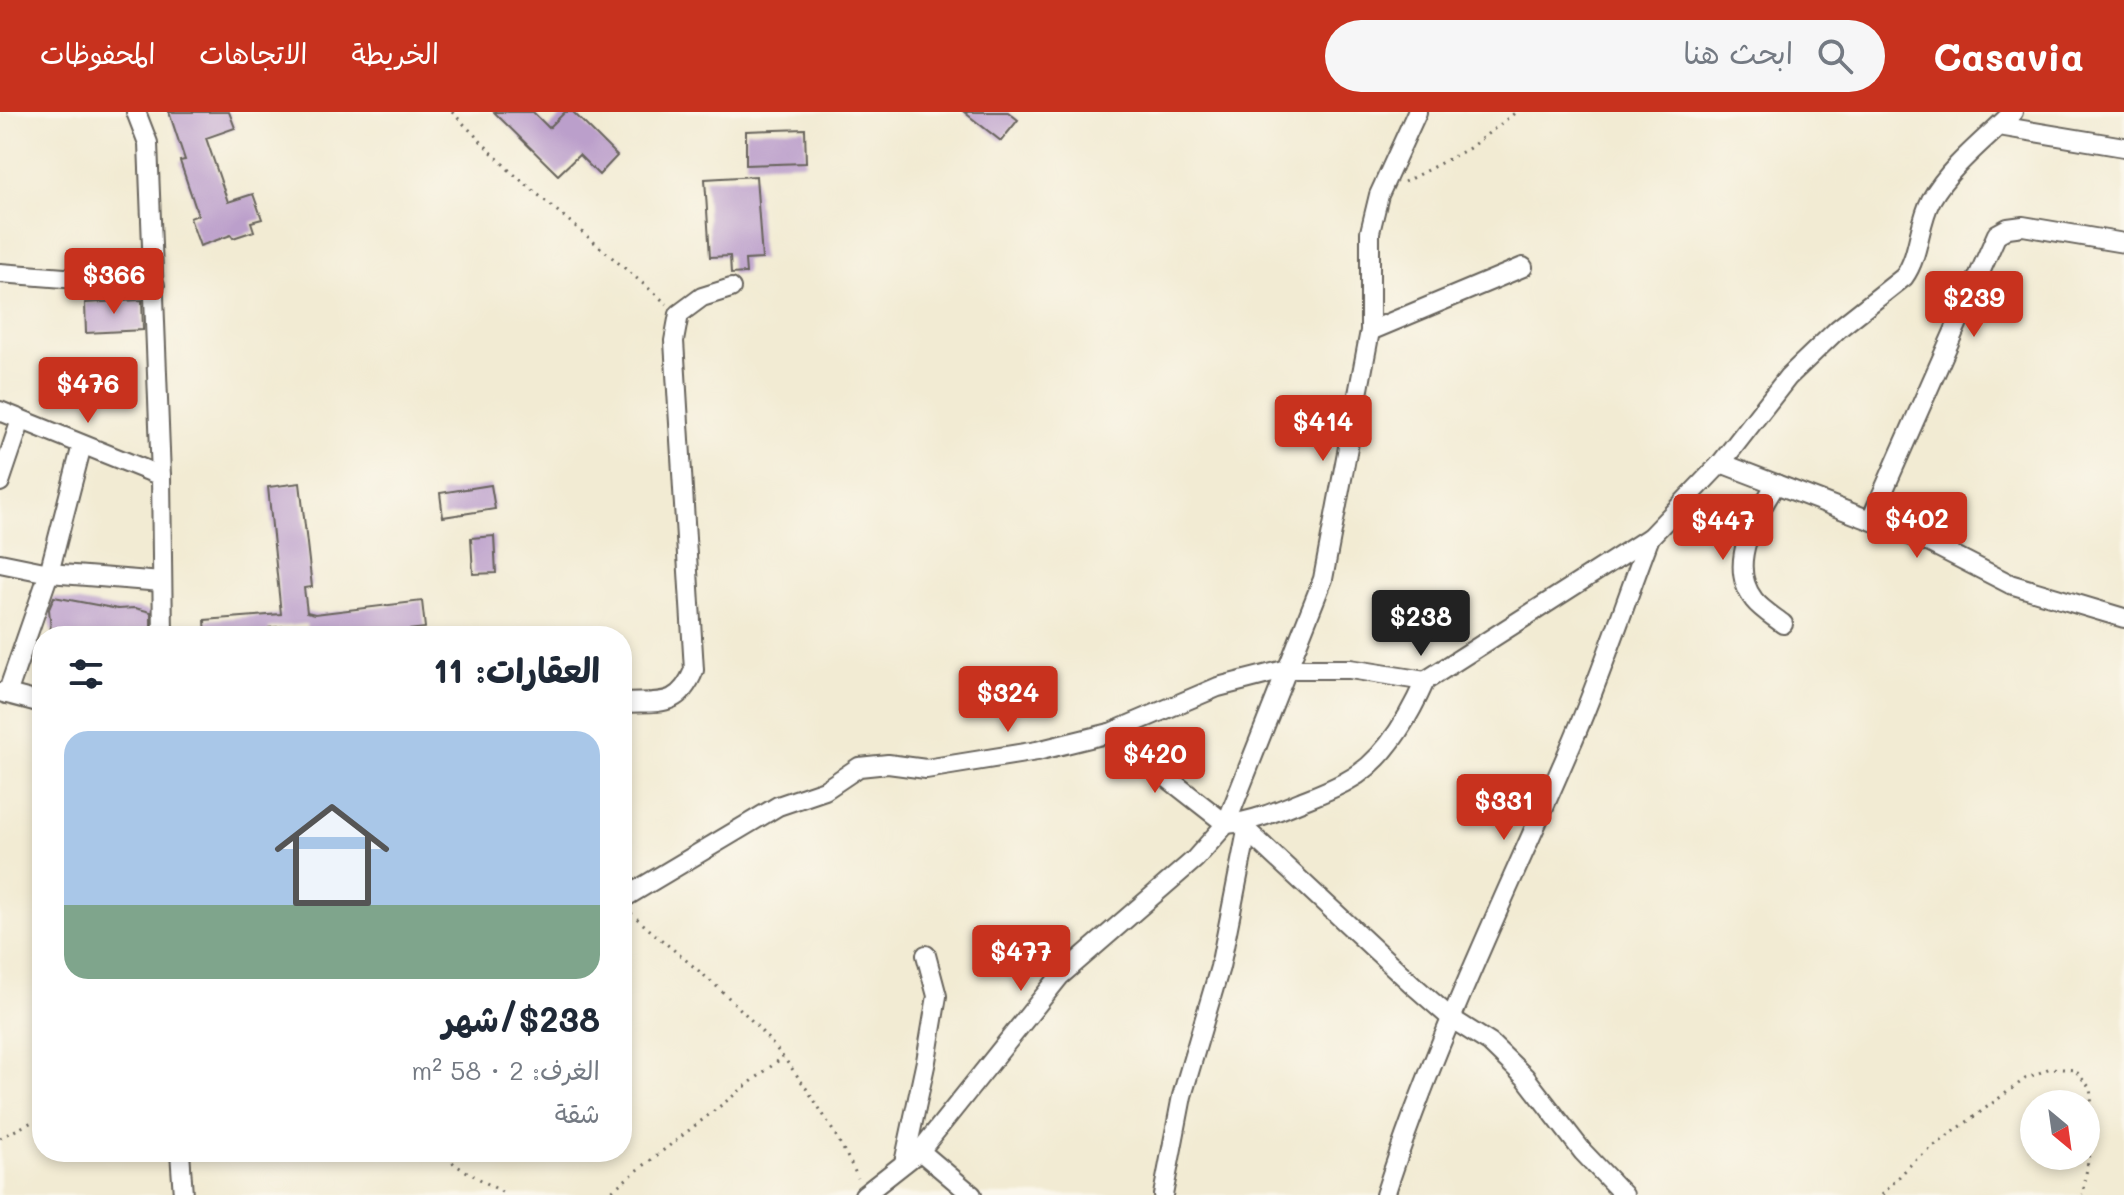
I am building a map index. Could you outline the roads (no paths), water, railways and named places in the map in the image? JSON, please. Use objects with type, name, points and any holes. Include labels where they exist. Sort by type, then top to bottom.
[{"type":"street","points":[[136,112],[148,143],[161,476],[163,626]]},
{"type":"street","points":[[1163,1195],[1182,1096],[1220,967],[1237,826],[1288,669],[1323,579],[1370,331],[1370,232],[1379,195],[1417,112]]},
{"type":"street","points":[[864,1193],[920,1151],[1060,976],[1195,859],[1237,826],[1349,781],[1374,761],[1412,712],[1425,681],[1650,537],[1721,463],[1788,377],[1838,329],[1904,277],[1911,268],[1920,227],[1931,199],[1956,168],[2013,112]]},
{"type":"street","points":[[1999,126],[2124,147]]},
{"type":"street","points":[[1871,519],[1997,234],[2008,228],[2023,226],[2124,243]]},
{"type":"street","points":[[1370,331],[1523,267]]},
{"type":"street","points":[[0,273],[155,285]]},
{"type":"street","points":[[632,702],[673,700],[687,688],[694,670],[674,341],[679,314],[702,297],[731,288]]},
{"type":"street","points":[[0,411],[161,476]]},
{"type":"street","points":[[0,482],[21,420]]},
{"type":"street","points":[[37,626],[82,445]]},
{"type":"street","points":[[1721,463],[1930,543],[2010,584],[2124,618]]},
{"type":"street","points":[[1776,484],[1755,517],[1746,543],[1743,582],[1755,602],[1783,624]]},
{"type":"street","points":[[1385,1195],[1452,1019],[1569,751],[1650,537]]},
{"type":"street","points":[[0,563],[49,573],[162,582]]},
{"type":"street","points":[[32,645],[4,693],[32,700]]},
{"type":"street","points":[[632,901],[778,806],[825,790],[859,767],[888,764],[926,769],[1037,751],[1110,733],[1218,687],[1288,669],[1350,669],[1425,681]]},
{"type":"street","points":[[1110,733],[1237,826],[1452,1019],[1490,1043],[1525,1077],[1583,1152],[1624,1195]]},
{"type":"street","points":[[904,1163],[937,996],[926,955]]},
{"type":"street","points":[[920,1151],[972,1195]]},
{"type":"street","points":[[181,1162],[183,1195]]}]
